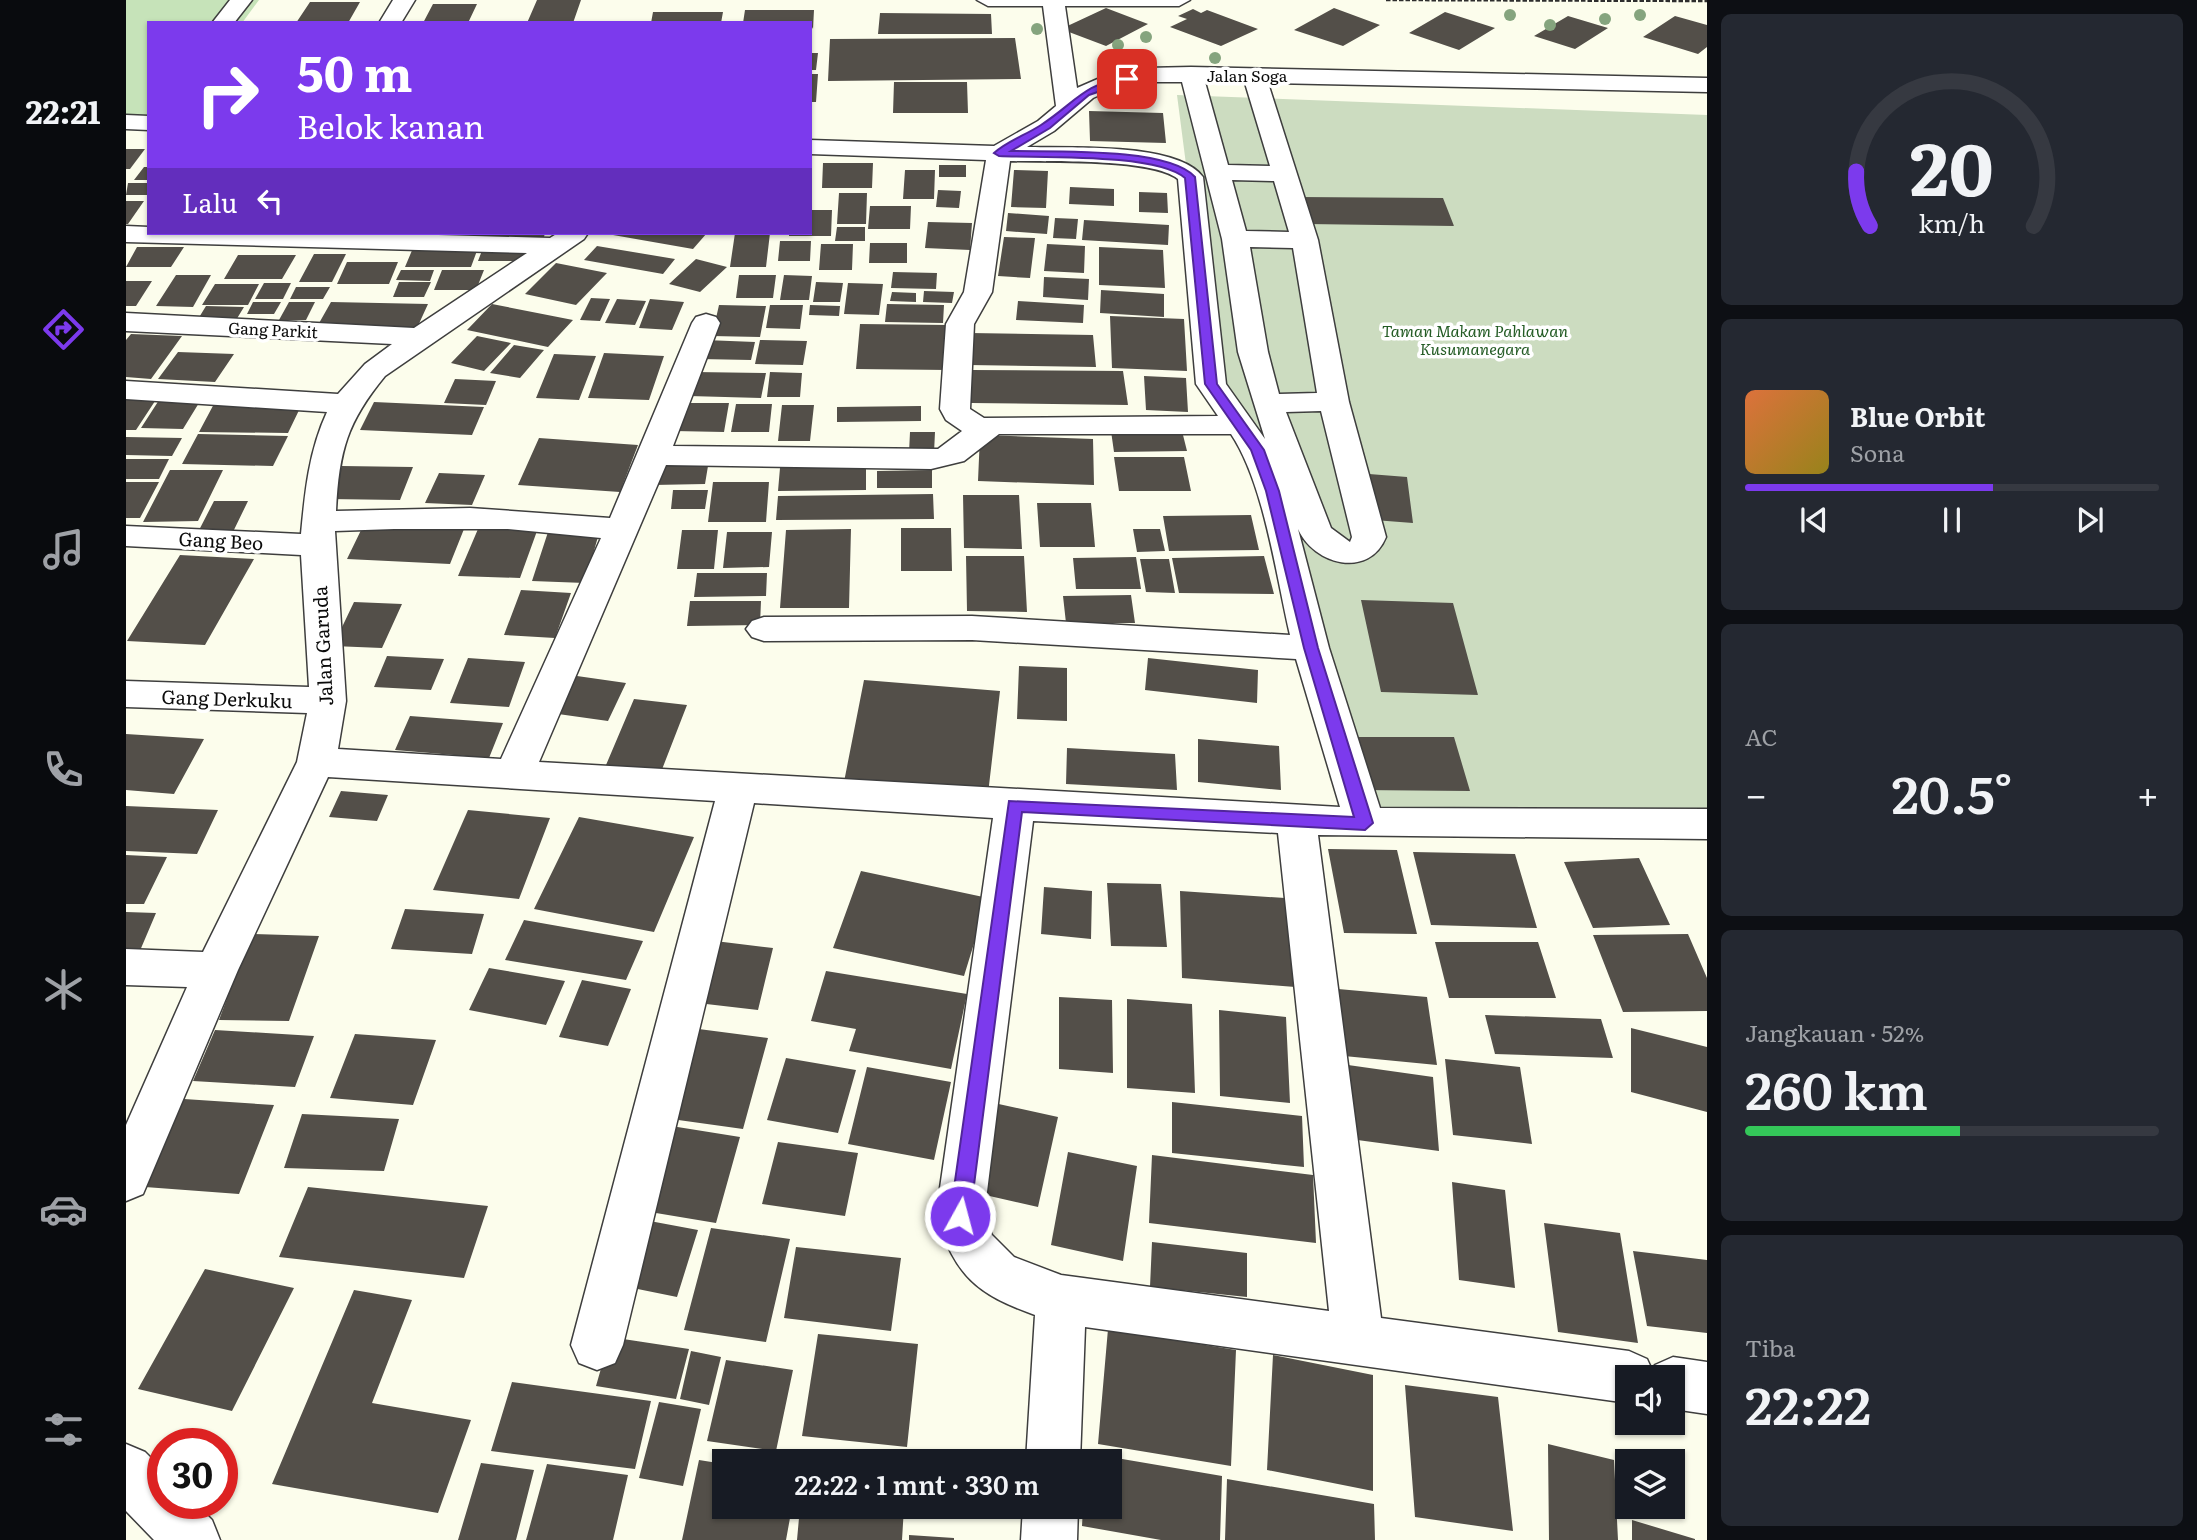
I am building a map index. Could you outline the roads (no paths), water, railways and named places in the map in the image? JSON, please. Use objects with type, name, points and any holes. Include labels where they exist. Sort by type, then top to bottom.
[{"type":"street","points":[[225,21],[241,0]]},
{"type":"street","points":[[391,21],[404,0]]},
{"type":"street","points":[[988,0],[1179,0]]},
{"type":"street","points":[[1053,1],[1068,108]]},
{"type":"street","points":[[1191,74],[1235,239],[1253,352],[1267,402],[1316,533],[1340,553],[1357,552],[1365,547],[1369,537],[1334,402],[1305,240],[1254,75]]},
{"type":"street","name":"Jalan Soga","points":[[812,147],[999,153],[1024,141],[1085,93],[1108,83],[1145,75],[1707,85]]},
{"type":"street","points":[[126,122],[147,123]]},
{"type":"street","points":[[981,430],[957,414],[954,409],[960,324],[978,292],[999,153],[1115,157],[1167,164],[1186,172],[1190,177],[1208,374],[1211,384],[1257,450],[1272,491],[1311,648],[1365,823]]},
{"type":"street","points":[[1215,172],[1286,174]]},
{"type":"street","points":[[126,234],[147,234]]},
{"type":"street","points":[[214,235],[566,239]]},
{"type":"street","name":"Jalan Garuda","points":[[126,1179],[216,971],[316,762],[328,701],[318,533],[330,440],[346,404],[375,370],[566,239]]},
{"type":"street","points":[[1235,239],[1305,240]]},
{"type":"street","name":"Gang Parkit","points":[[126,322],[421,337]]},
{"type":"street","points":[[514,774],[654,455],[706,323]]},
{"type":"street","points":[[126,390],[346,404]]},
{"type":"street","points":[[1267,402],[1334,402]]},
{"type":"street","points":[[654,455],[931,460],[961,453],[981,430],[994,425],[1241,425]]},
{"type":"street","name":"Gang Beo","points":[[126,536],[318,533],[387,518],[504,519],[621,530]]},
{"type":"street","points":[[764,629],[972,628],[1311,648]]},
{"type":"street","name":"Gang Derkuku","points":[[126,694],[328,701]]},
{"type":"street","points":[[316,762],[1015,806],[1296,820],[1706,827]]},
{"type":"street","points":[[597,1345],[738,788]]},
{"type":"street","points":[[1015,806],[960,1216],[967,1242],[978,1260],[997,1276],[1060,1299],[1615,1375]]},
{"type":"street","points":[[1296,820],[1358,1340]]},
{"type":"street","points":[[126,967],[216,971]]},
{"type":"street","points":[[1054,1449],[1060,1299]]},
{"type":"street","points":[[1685,1385],[1707,1388]]},
{"type":"street","points":[[126,1471],[192,1540]]},
{"type":"street","points":[[1049,1540],[1050,1519]]},
{"type":"park label","name":"Taman Makam Pahlawan Kusumanegara","points":[[1475,339]]}]
